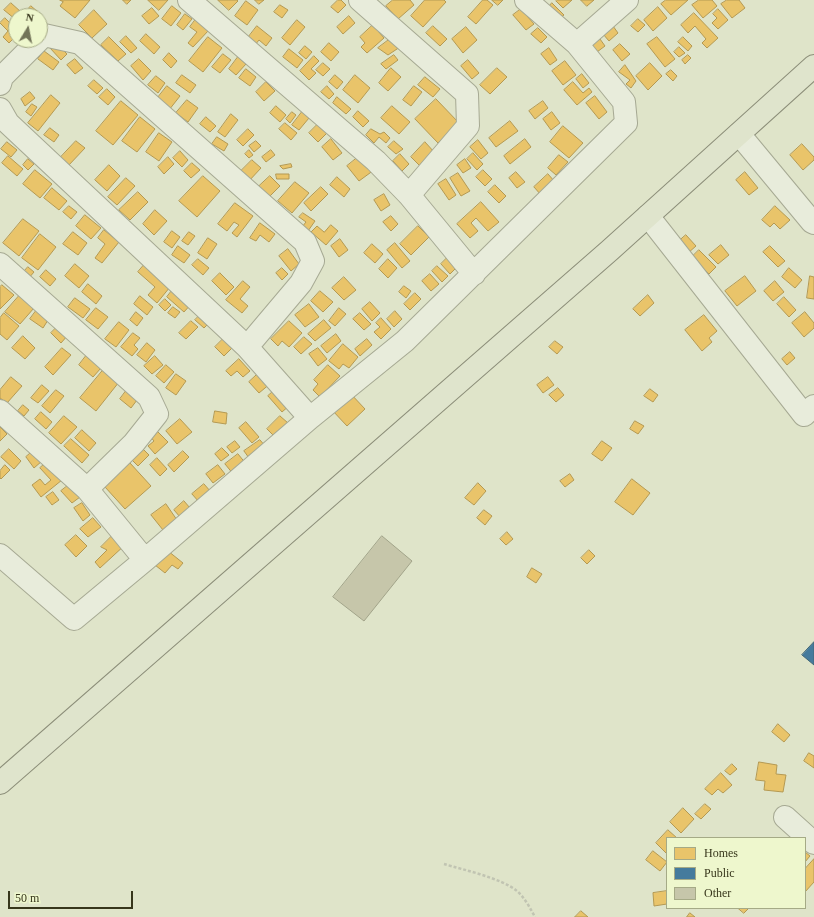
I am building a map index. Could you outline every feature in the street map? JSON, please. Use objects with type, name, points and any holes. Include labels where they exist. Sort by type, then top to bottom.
[{"type":"main road","points":[[0,783],[648,216],[814,66]]},
{"type":"street","points":[[189,0],[376,161],[409,195],[474,274]]},
{"type":"street","points":[[360,0],[467,94],[468,126],[409,195]]},
{"type":"street","points":[[0,554],[74,619],[146,560],[310,418],[405,341],[626,123],[624,102],[577,44],[526,0]]},
{"type":"street","points":[[577,44],[627,0]]},
{"type":"street","points":[[48,36],[80,43],[305,242],[313,261],[301,283],[247,347]]},
{"type":"street","points":[[0,84],[2,77],[32,48]]},
{"type":"street","points":[[0,109],[8,123],[247,347],[310,418]]},
{"type":"street","points":[[739,134],[814,223]]},
{"type":"street","points":[[648,216],[811,415]]},
{"type":"street","points":[[0,264],[149,397],[157,414],[134,443],[88,489]]},
{"type":"street","points":[[0,411],[88,489],[146,560]]},
{"type":"street","points":[[785,817],[814,843]]},
{"type":"path","points":[[444,864],[509,886],[518,892],[524,899],[534,917]]},
{"type":"building: Homes","points":[[60,0],[90,0],[75,18],[60,6],[63,2]]},
{"type":"building: Homes","points":[[123,0],[131,0],[127,4]]},
{"type":"building: Homes","points":[[148,0],[168,0],[159,10]]},
{"type":"building: Homes","points":[[218,0],[237,0],[238,1],[229,10]]},
{"type":"building: Homes","points":[[255,0],[264,0],[259,4]]},
{"type":"building: Homes","points":[[338,0],[341,0],[346,5],[338,13],[331,7]]},
{"type":"building: Homes","points":[[393,0],[410,0],[414,5],[398,19],[386,6]]},
{"type":"building: Homes","points":[[425,0],[444,0],[446,2],[423,27],[411,16]]},
{"type":"building: Homes","points":[[483,0],[487,0],[493,5],[476,24],[468,17]]},
{"type":"building: Homes","points":[[492,0],[503,0],[498,5]]},
{"type":"building: Homes","points":[[572,0],[563,8],[556,1]]},
{"type":"building: Homes","points":[[581,0],[594,0],[587,6]]},
{"type":"building: Homes","points":[[666,0],[688,0],[671,15],[661,4]]},
{"type":"building: Homes","points":[[699,0],[712,0],[717,6],[703,18],[692,5]]},
{"type":"building: Homes","points":[[727,0],[739,0],[745,8],[732,18],[721,4]]},
{"type":"building: Homes","points":[[246,1],[258,10],[247,25],[235,16]]},
{"type":"building: Homes","points":[[11,3],[17,8],[8,8],[8,13],[4,10]]},
{"type":"building: Homes","points":[[552,3],[564,15],[559,19],[548,8]]},
{"type":"building: Homes","points":[[280,5],[288,10],[282,18],[274,12]]},
{"type":"building: Homes","points":[[172,6],[181,13],[171,26],[162,19]]},
{"type":"building: Homes","points":[[658,7],[667,18],[653,31],[644,20]]},
{"type":"building: Homes","points":[[152,8],[159,16],[149,24],[142,16]]},
{"type":"building: Homes","points":[[521,9],[534,24],[526,30],[513,15]]},
{"type":"building: Homes","points":[[718,9],[728,20],[718,29],[712,23],[717,18],[713,14]]},
{"type":"building: Homes","points":[[94,10],[107,24],[92,38],[79,25]]},
{"type":"building: Homes","points":[[694,13],[718,38],[707,48],[702,43],[706,39],[695,26],[688,33],[681,25]]},
{"type":"building: Homes","points":[[185,14],[192,19],[183,30],[177,25]]},
{"type":"building: Homes","points":[[349,16],[355,23],[343,34],[337,27]]},
{"type":"building: Homes","points":[[5,18],[8,21],[8,31],[0,23]]},
{"type":"building: Homes","points":[[196,19],[209,30],[193,47],[188,43],[197,32],[190,27]]},
{"type":"building: Homes","points":[[638,19],[645,25],[638,32],[631,26]]},
{"type":"building: Homes","points":[[297,20],[305,27],[290,45],[282,38]]},
{"type":"building: Homes","points":[[373,25],[384,38],[367,53],[361,47],[365,43],[360,37]]},
{"type":"building: Homes","points":[[257,26],[272,38],[266,46],[259,40],[255,45],[247,39]]},
{"type":"building: Homes","points":[[433,26],[447,39],[440,46],[426,33]]},
{"type":"building: Homes","points":[[613,26],[618,33],[609,41],[603,34]]},
{"type":"building: Homes","points":[[466,27],[477,40],[463,53],[452,39]]},
{"type":"building: Homes","points":[[538,28],[547,37],[541,43],[531,34]]},
{"type":"building: Homes","points":[[8,31],[8,42],[3,37]]},
{"type":"building: Homes","points":[[146,34],[160,47],[154,54],[140,41]]},
{"type":"building: Homes","points":[[126,36],[137,48],[131,53],[120,42]]},
{"type":"building: Homes","points":[[109,37],[126,54],[118,61],[101,45]]},
{"type":"building: Homes","points":[[208,37],[222,48],[203,72],[189,61]]},
{"type":"building: Homes","points":[[657,37],[675,59],[665,67],[647,44]]},
{"type":"building: Homes","points":[[683,37],[692,46],[688,51],[678,42]]},
{"type":"building: Homes","points":[[390,39],[400,47],[388,55],[378,48]]},
{"type":"building: Homes","points":[[600,39],[605,46],[597,52],[592,46]]},
{"type":"building: Homes","points":[[56,43],[67,54],[61,60],[50,48]]},
{"type":"building: Homes","points":[[329,43],[339,52],[331,61],[321,52]]},
{"type":"building: Homes","points":[[620,44],[630,54],[622,61],[613,50]]},
{"type":"building: Homes","points":[[305,46],[312,52],[306,59],[299,53]]},
{"type":"building: Homes","points":[[679,47],[685,53],[679,57],[674,52]]},
{"type":"building: Homes","points":[[549,48],[557,60],[550,65],[541,54]]},
{"type":"building: Homes","points":[[289,49],[303,60],[297,68],[283,57]]},
{"type":"building: Homes","points":[[44,51],[59,62],[53,70],[38,59]]},
{"type":"building: Homes","points":[[169,53],[177,61],[171,68],[163,60]]},
{"type":"building: Homes","points":[[223,54],[231,60],[220,73],[212,67]]},
{"type":"building: Homes","points":[[394,55],[398,60],[386,69],[381,64]]},
{"type":"building: Homes","points":[[688,55],[691,58],[685,64],[682,60]]},
{"type":"building: Homes","points":[[314,56],[319,61],[311,69],[316,73],[309,80],[300,71]]},
{"type":"building: Homes","points":[[238,57],[246,64],[236,75],[229,69]]},
{"type":"building: Homes","points":[[75,59],[83,68],[75,74],[67,65]]},
{"type":"building: Homes","points":[[139,59],[151,71],[143,80],[131,66]]},
{"type":"building: Homes","points":[[468,60],[479,73],[472,79],[461,66]]},
{"type":"building: Homes","points":[[565,61],[576,75],[563,85],[552,71]]},
{"type":"building: Homes","points":[[323,63],[330,69],[323,76],[316,70]]},
{"type":"building: Homes","points":[[650,63],[662,76],[648,90],[636,76]]},
{"type":"building: Homes","points":[[625,65],[636,81],[631,88],[626,84],[630,80],[619,72]]},
{"type":"building: Homes","points":[[391,68],[401,77],[388,91],[379,83]]},
{"type":"building: Homes","points":[[497,68],[507,77],[490,94],[480,85]]},
{"type":"building: Homes","points":[[246,69],[256,77],[250,86],[239,78]]},
{"type":"building: Homes","points":[[671,70],[677,76],[673,81],[666,74]]},
{"type":"building: Homes","points":[[582,74],[589,83],[583,88],[576,79]]},
{"type":"building: Homes","points":[[182,75],[196,85],[190,93],[176,83]]},
{"type":"building: Homes","points":[[335,75],[343,82],[337,89],[329,82]]},
{"type":"building: Homes","points":[[355,75],[370,88],[358,103],[343,90]]},
{"type":"building: Homes","points":[[156,76],[165,83],[158,93],[148,85]]},
{"type":"building: Homes","points":[[425,77],[440,89],[433,97],[418,85]]},
{"type":"building: Homes","points":[[94,80],[103,88],[97,94],[88,86]]},
{"type":"building: Homes","points":[[266,82],[275,91],[264,101],[256,92]]},
{"type":"building: Homes","points":[[573,82],[583,93],[589,88],[592,92],[577,105],[564,90]]},
{"type":"building: Homes","points":[[167,86],[180,96],[169,110],[156,100]]},
{"type":"building: Homes","points":[[327,86],[334,94],[329,99],[321,92]]},
{"type":"building: Homes","points":[[414,86],[422,92],[411,106],[403,100]]},
{"type":"building: Homes","points":[[107,89],[115,97],[108,105],[99,97]]},
{"type":"building: Homes","points":[[30,92],[35,98],[25,106],[21,99]]},
{"type":"building: Homes","points":[[51,95],[60,103],[38,131],[28,123]]},
{"type":"building: Homes","points":[[595,96],[607,112],[599,119],[586,103]]},
{"type":"building: Homes","points":[[337,97],[351,109],[346,114],[333,103]]},
{"type":"building: Homes","points":[[436,99],[459,123],[438,143],[415,119]]},
{"type":"building: Homes","points":[[187,100],[198,108],[188,122],[176,113]]},
{"type":"building: Homes","points":[[121,101],[138,115],[113,145],[96,131]]},
{"type":"building: Homes","points":[[543,101],[548,108],[535,119],[529,111]]},
{"type":"building: Homes","points":[[32,104],[37,107],[31,116],[26,112]]},
{"type":"building: Homes","points":[[276,106],[286,115],[280,122],[270,113]]},
{"type":"building: Homes","points":[[392,106],[410,122],[399,134],[381,118]]},
{"type":"building: Homes","points":[[358,111],[369,121],[363,127],[353,117]]},
{"type":"building: Homes","points":[[292,112],[296,115],[290,123],[286,119]]},
{"type":"building: Homes","points":[[302,112],[309,118],[299,130],[292,125]]},
{"type":"building: Homes","points":[[552,112],[560,123],[551,130],[543,119]]},
{"type":"building: Homes","points":[[231,114],[238,120],[225,137],[218,132]]},
{"type":"building: Homes","points":[[140,117],[155,129],[137,152],[122,141]]},
{"type":"building: Homes","points":[[206,117],[216,126],[210,132],[200,124]]},
{"type":"building: Homes","points":[[510,121],[518,131],[496,147],[489,138]]},
{"type":"building: Homes","points":[[285,123],[297,133],[291,140],[279,129]]},
{"type":"building: Homes","points":[[318,124],[327,133],[318,142],[309,133]]},
{"type":"building: Homes","points":[[563,126],[583,143],[569,158],[550,142]]},
{"type":"building: Homes","points":[[50,128],[59,135],[54,142],[44,135]]},
{"type":"building: Homes","points":[[248,129],[254,135],[243,146],[237,140]]},
{"type":"building: Homes","points":[[371,129],[380,134],[384,132],[390,138],[386,143],[379,137],[374,143],[366,135]]},
{"type":"building: Homes","points":[[159,133],[172,142],[159,161],[146,152]]},
{"type":"building: Homes","points":[[217,137],[228,144],[224,151],[212,144]]},
{"type":"building: Homes","points":[[331,139],[342,153],[333,160],[322,147]]},
{"type":"building: Homes","points":[[525,139],[531,147],[510,164],[504,156]]},
{"type":"building: Homes","points":[[478,140],[488,153],[481,159],[470,147]]},
{"type":"building: Homes","points":[[76,141],[85,148],[68,166],[60,158]]},
{"type":"building: Homes","points":[[256,141],[261,146],[254,152],[249,146]]},
{"type":"building: Homes","points":[[394,141],[403,149],[396,154],[388,147]]},
{"type":"building: Homes","points":[[7,142],[17,150],[11,157],[1,149]]},
{"type":"building: Homes","points":[[425,142],[435,153],[421,167],[411,157]]},
{"type":"building: Homes","points":[[802,144],[814,157],[814,160],[803,170],[790,155]]},
{"type":"building: Homes","points":[[249,150],[253,155],[249,158],[245,154]]},
{"type":"building: Homes","points":[[271,150],[275,155],[266,162],[262,157]]},
{"type":"building: Homes","points":[[180,151],[188,160],[182,167],[173,158]]},
{"type":"building: Homes","points":[[473,153],[483,164],[477,170],[467,159]]},
{"type":"building: Homes","points":[[362,154],[374,170],[359,181],[347,166]]},
{"type":"building: Homes","points":[[400,154],[409,164],[402,171],[393,161]]},
{"type":"building: Homes","points":[[559,155],[568,162],[556,175],[548,168]]},
{"type":"building: Homes","points":[[8,156],[23,169],[17,176],[2,163]]},
{"type":"building: Homes","points":[[168,157],[174,164],[164,174],[158,167]]},
{"type":"building: Homes","points":[[28,159],[34,164],[28,170],[23,165]]},
{"type":"building: Homes","points":[[465,159],[471,168],[463,173],[457,165]]},
{"type":"building: Homes","points":[[252,160],[261,168],[248,182],[238,174]]},
{"type":"building: Homes","points":[[192,163],[200,170],[191,178],[184,171]]},
{"type":"building: Homes","points":[[291,164],[292,167],[283,169],[280,166]]},
{"type":"building: Homes","points":[[109,165],[120,176],[107,191],[95,180]]},
{"type":"building: Homes","points":[[35,170],[52,184],[40,198],[23,184]]},
{"type":"building: Homes","points":[[483,170],[492,179],[485,186],[476,177]]},
{"type":"building: Homes","points":[[516,172],[525,182],[517,188],[509,178]]},
{"type":"building: Homes","points":[[745,172],[758,188],[749,195],[736,180]]},
{"type":"building: Homes","points":[[458,173],[470,191],[461,196],[450,178]]},
{"type":"building: Homes","points":[[276,174],[289,174],[289,179],[277,179]]},
{"type":"building: Homes","points":[[548,174],[555,182],[541,195],[534,187]]},
{"type":"building: Homes","points":[[203,176],[220,191],[197,217],[179,201]]},
{"type":"building: Homes","points":[[270,176],[280,186],[267,199],[256,189]]},
{"type":"building: Homes","points":[[337,177],[350,189],[344,197],[330,185]]},
{"type":"building: Homes","points":[[126,178],[135,186],[117,205],[108,197]]},
{"type":"building: Homes","points":[[446,179],[456,195],[449,200],[438,184]]},
{"type":"building: Homes","points":[[295,182],[309,193],[292,213],[278,201]]},
{"type":"building: Homes","points":[[495,185],[506,196],[499,203],[488,192]]},
{"type":"building: Homes","points":[[321,187],[328,194],[311,211],[304,203]]},
{"type":"building: Homes","points":[[52,188],[67,201],[59,210],[44,198]]},
{"type":"building: Homes","points":[[138,192],[148,202],[130,220],[119,210]]},
{"type":"building: Homes","points":[[384,194],[390,205],[381,211],[374,200]]},
{"type":"building: Homes","points":[[481,202],[499,222],[488,231],[476,218],[471,223],[478,231],[470,238],[457,224]]},
{"type":"building: Homes","points":[[235,203],[253,216],[237,237],[232,233],[239,225],[234,222],[227,231],[218,224]]},
{"type":"building: Homes","points":[[69,206],[77,212],[71,219],[63,212]]},
{"type":"building: Homes","points":[[775,206],[790,220],[780,229],[774,223],[770,227],[762,220]]},
{"type":"building: Homes","points":[[155,210],[167,221],[154,235],[143,224]]},
{"type":"building: Homes","points":[[303,213],[315,221],[308,231],[302,227],[306,222],[299,217]]},
{"type":"building: Homes","points":[[85,215],[101,228],[91,239],[76,226]]},
{"type":"building: Homes","points":[[391,216],[398,224],[391,231],[383,222]]},
{"type":"building: Homes","points":[[23,219],[39,231],[19,256],[3,243]]},
{"type":"building: Homes","points":[[260,223],[275,234],[269,242],[260,235],[256,241],[250,238]]},
{"type":"building: Homes","points":[[331,225],[338,231],[326,245],[311,232],[317,226],[324,232]]},
{"type":"building: Homes","points":[[418,226],[429,237],[411,255],[400,244]]},
{"type":"building: Homes","points":[[104,230],[119,242],[102,263],[95,258],[105,244],[98,238]]},
{"type":"building: Homes","points":[[172,231],[180,237],[172,248],[164,242]]},
{"type":"building: Homes","points":[[73,232],[87,243],[78,255],[63,244]]},
{"type":"building: Homes","points":[[189,232],[195,236],[188,245],[182,241]]},
{"type":"building: Homes","points":[[40,234],[56,247],[38,270],[22,258]]},
{"type":"building: Homes","points":[[686,235],[696,246],[688,253],[678,242]]},
{"type":"building: Homes","points":[[208,238],[217,244],[207,259],[198,253]]},
{"type":"building: Homes","points":[[340,239],[348,250],[339,257],[331,246]]},
{"type":"building: Homes","points":[[395,243],[410,261],[402,268],[387,250]]},
{"type":"building: Homes","points":[[372,244],[383,254],[375,263],[364,253]]},
{"type":"building: Homes","points":[[721,245],[729,255],[718,264],[709,255]]},
{"type":"building: Homes","points":[[178,246],[190,255],[184,263],[172,255]]},
{"type":"building: Homes","points":[[770,246],[785,261],[778,267],[763,252]]},
{"type":"building: Homes","points":[[288,249],[299,264],[291,271],[279,256]]},
{"type":"building: Homes","points":[[699,250],[716,267],[709,274],[692,257]]},
{"type":"building: Homes","points":[[447,258],[456,268],[450,274],[441,264]]},
{"type":"building: Homes","points":[[198,259],[209,268],[203,275],[192,265]]},
{"type":"building: Homes","points":[[388,259],[397,268],[388,278],[379,269]]},
{"type":"building: Homes","points":[[75,264],[89,276],[79,288],[65,276]]},
{"type":"building: Homes","points":[[144,265],[170,287],[157,303],[148,295],[155,287],[138,272]]},
{"type":"building: Homes","points":[[437,266],[448,276],[442,282],[432,271]]},
{"type":"building: Homes","points":[[28,267],[34,272],[28,279],[22,274]]},
{"type":"building: Homes","points":[[282,268],[288,274],[282,280],[276,273]]},
{"type":"building: Homes","points":[[789,268],[802,280],[795,288],[782,277]]},
{"type":"building: Homes","points":[[46,270],[56,279],[50,286],[40,277]]},
{"type":"building: Homes","points":[[220,273],[234,287],[226,295],[212,281]]},
{"type":"building: Homes","points":[[430,274],[439,284],[431,291],[422,281]]},
{"type":"building: Homes","points":[[745,276],[756,291],[737,306],[725,291]]},
{"type":"building: Homes","points":[[810,276],[814,277],[814,299],[807,298]]},
{"type":"building: Homes","points":[[344,277],[356,290],[344,300],[332,288]]},
{"type":"building: Homes","points":[[243,281],[250,287],[240,299],[248,306],[242,313],[226,300]]},
{"type":"building: Homes","points":[[775,281],[784,292],[773,301],[764,291]]},
{"type":"building: Homes","points":[[88,284],[102,296],[96,304],[82,292]]},
{"type":"building: Homes","points":[[2,285],[14,295],[0,309],[0,287]]},
{"type":"building: Homes","points":[[404,286],[411,291],[406,298],[399,292]]},
{"type":"building: Homes","points":[[174,288],[192,303],[184,312],[167,297]]},
{"type":"building: Homes","points":[[320,291],[333,302],[323,312],[311,301]]},
{"type":"building: Homes","points":[[415,293],[421,299],[410,310],[404,304]]},
{"type":"building: Homes","points":[[648,295],[654,303],[640,316],[633,309]]},
{"type":"building: Homes","points":[[19,296],[34,308],[20,324],[5,312]]},
{"type":"building: Homes","points":[[140,296],[153,307],[147,315],[134,304]]},
{"type":"building: Homes","points":[[784,297],[796,310],[789,317],[777,304]]},
{"type":"building: Homes","points":[[75,298],[90,309],[83,318],[68,307]]},
{"type":"building: Homes","points":[[165,299],[171,305],[165,311],[159,305]]},
{"type":"building: Homes","points":[[370,302],[380,313],[372,321],[362,309]]},
{"type":"building: Homes","points":[[309,304],[319,317],[305,327],[295,315]]},
{"type":"building: Homes","points":[[173,307],[180,312],[175,318],[168,313]]},
{"type":"building: Homes","points":[[96,308],[108,317],[98,329],[86,320]]},
{"type":"building: Homes","points":[[339,308],[346,314],[335,326],[329,321]]},
{"type":"building: Homes","points":[[36,311],[48,320],[43,328],[30,319]]},
{"type":"building: Homes","points":[[395,311],[402,319],[394,327],[387,319]]},
{"type":"building: Homes","points":[[136,312],[143,318],[137,326],[130,320]]},
{"type":"building: Homes","points":[[805,312],[814,323],[814,328],[804,337],[792,323]]},
{"type":"building: Homes","points":[[4,313],[19,326],[7,340],[0,334],[0,318]]},
{"type":"building: Homes","points":[[202,313],[211,321],[204,328],[195,320]]},
{"type":"building: Homes","points":[[360,313],[371,324],[364,330],[353,319]]},
{"type":"building: Homes","points":[[704,315],[717,331],[709,338],[712,342],[702,351],[685,330]]},
{"type":"building: Homes","points":[[381,318],[391,329],[381,339],[374,332],[380,327],[376,323]]},
{"type":"building: Homes","points":[[324,320],[331,328],[315,341],[308,334]]},
{"type":"building: Homes","points":[[191,321],[198,327],[186,339],[179,333]]},
{"type":"building: Homes","points":[[289,321],[302,333],[289,347],[282,341],[278,346],[271,339]]},
{"type":"building: Homes","points":[[119,322],[129,330],[116,347],[105,339]]},
{"type":"building: Homes","points":[[58,326],[68,335],[61,343],[51,333]]},
{"type":"building: Homes","points":[[133,333],[140,338],[134,345],[138,349],[132,356],[121,347]]},
{"type":"building: Homes","points":[[336,334],[341,341],[327,353],[321,346]]},
{"type":"building: Homes","points":[[23,336],[35,348],[25,359],[12,348]]},
{"type":"building: Homes","points":[[304,337],[312,344],[301,354],[294,347]]},
{"type":"building: Homes","points":[[224,338],[233,347],[224,356],[215,347]]},
{"type":"building: Homes","points":[[367,339],[372,345],[360,356],[355,349]]},
{"type":"building: Homes","points":[[555,341],[563,347],[557,354],[549,347]]},
{"type":"building: Homes","points":[[147,343],[155,350],[146,362],[137,355]]},
{"type":"building: Homes","points":[[343,344],[358,357],[349,368],[343,364],[339,369],[329,361]]},
{"type":"building: Homes","points":[[62,348],[71,355],[53,375],[45,367]]},
{"type":"building: Homes","points":[[318,348],[327,359],[318,366],[309,354]]},
{"type":"building: Homes","points":[[790,352],[795,358],[787,365],[782,359]]},
{"type":"building: Homes","points":[[86,356],[101,368],[93,377],[79,365]]},
{"type":"building: Homes","points":[[155,356],[163,365],[152,374],[144,366]]},
{"type":"building: Homes","points":[[239,359],[250,371],[243,377],[237,371],[231,376],[226,371]]},
{"type":"building: Homes","points":[[166,365],[174,372],[164,383],[156,376]]},
{"type":"building: Homes","points":[[328,365],[340,376],[320,397],[313,390],[318,384],[314,380]]},
{"type":"building: Homes","points":[[104,369],[119,382],[96,411],[80,398]]},
{"type":"building: Homes","points":[[261,371],[271,383],[259,393],[249,382]]},
{"type":"building: Homes","points":[[176,374],[186,381],[176,395],[166,388]]},
{"type":"building: Homes","points":[[11,377],[22,386],[7,403],[0,398],[0,390]]},
{"type":"building: Homes","points":[[548,377],[554,385],[543,393],[537,385]]},
{"type":"building: Homes","points":[[42,385],[49,391],[38,403],[31,398]]},
{"type":"building: Homes","points":[[558,388],[564,395],[556,402],[549,395]]},
{"type":"building: Homes","points":[[276,389],[290,405],[282,412],[268,396]]},
{"type":"building: Homes","points":[[650,389],[658,395],[653,402],[644,396]]},
{"type":"building: Homes","points":[[56,390],[64,396],[50,413],[42,406]]},
{"type":"building: Homes","points":[[126,391],[137,400],[131,408],[120,399]]},
{"type":"building: Homes","points":[[350,393],[365,409],[347,426],[332,410]]},
{"type":"building: Homes","points":[[23,405],[29,410],[24,416],[18,411]]},
{"type":"building: Homes","points":[[215,411],[227,413],[226,424],[213,422]]},
{"type":"building: Homes","points":[[41,412],[52,422],[46,429],[35,419]]},
{"type":"building: Homes","points":[[64,416],[77,427],[61,444],[49,433]]},
{"type":"building: Homes","points":[[280,416],[288,423],[275,437],[267,429]]},
{"type":"building: Homes","points":[[180,419],[192,432],[177,444],[166,431]]},
{"type":"building: Homes","points":[[635,421],[644,426],[638,434],[630,429]]},
{"type":"building: Homes","points":[[246,422],[259,437],[252,443],[239,428]]},
{"type":"building: Homes","points":[[0,427],[7,434],[0,441]]},
{"type":"building: Homes","points":[[155,429],[168,442],[155,454],[148,446],[154,441],[149,435]]},
{"type":"building: Homes","points":[[82,430],[96,443],[89,451],[75,438]]},
{"type":"building: Homes","points":[[71,439],[89,455],[82,463],[64,446]]},
{"type":"building: Homes","points":[[260,440],[266,447],[249,458],[244,451]]},
{"type":"building: Homes","points":[[235,441],[240,447],[232,453],[227,447]]},
{"type":"building: Homes","points":[[602,441],[612,448],[602,461],[592,454]]},
{"type":"building: Homes","points":[[142,448],[149,455],[138,466],[131,459]]},
{"type":"building: Homes","points":[[222,448],[229,455],[221,461],[215,454]]},
{"type":"building: Homes","points":[[9,449],[21,461],[14,469],[1,457]]},
{"type":"building: Homes","points":[[33,451],[42,461],[34,468],[26,457]]},
{"type":"building: Homes","points":[[183,451],[189,457],[174,472],[168,465]]},
{"type":"building: Homes","points":[[238,454],[247,465],[234,475],[225,464]]},
{"type":"building: Homes","points":[[157,458],[167,469],[160,476],[150,465]]},
{"type":"building: Homes","points":[[47,462],[62,480],[41,497],[32,485],[40,479],[45,485],[51,480],[40,468]]},
{"type":"building: Homes","points":[[130,463],[151,486],[125,509],[105,487]]},
{"type":"building: Homes","points":[[5,465],[10,470],[1,479],[0,471]]},
{"type":"building: Homes","points":[[218,465],[225,474],[213,483],[206,474]]},
{"type":"building: Homes","points":[[570,474],[574,480],[565,487],[560,481]]},
{"type":"building: Homes","points":[[632,479],[650,493],[633,515],[615,502]]},
{"type":"building: Homes","points":[[478,483],[486,491],[474,505],[465,498]]},
{"type":"building: Homes","points":[[70,484],[80,497],[72,503],[61,491]]},
{"type":"building: Homes","points":[[204,484],[211,492],[199,502],[192,494]]},
{"type":"building: Homes","points":[[53,492],[59,500],[52,505],[46,497]]},
{"type":"building: Homes","points":[[184,501],[190,508],[180,517],[174,510]]},
{"type":"building: Homes","points":[[82,503],[90,515],[83,521],[74,508]]},
{"type":"building: Homes","points":[[166,504],[177,520],[163,530],[151,515]]},
{"type":"building: Homes","points":[[484,510],[492,516],[485,525],[477,518]]},
{"type":"building: Homes","points":[[93,518],[101,527],[88,537],[80,529]]},
{"type":"building: Homes","points":[[507,532],[513,539],[506,545],[500,539]]},
{"type":"building: Homes","points":[[115,533],[126,544],[100,568],[95,562],[107,550],[101,547]]},
{"type":"building: Homes","points":[[76,535],[87,546],[76,557],[65,545]]},
{"type":"building: Homes","points":[[589,550],[595,556],[587,564],[581,558]]},
{"type":"building: Homes","points":[[168,551],[183,563],[178,569],[172,565],[165,573],[155,565]]},
{"type":"building: Homes","points":[[532,568],[542,574],[536,583],[527,577]]},
{"type":"building: Homes","points":[[778,724],[790,735],[784,742],[772,732]]},
{"type":"building: Homes","points":[[809,753],[814,756],[814,768],[804,761]]},
{"type":"building: Homes","points":[[759,762],[777,765],[776,774],[786,775],[783,792],[764,790],[765,781],[756,780]]},
{"type":"building: Homes","points":[[732,764],[737,769],[730,775],[725,771]]},
{"type":"building: Homes","points":[[721,773],[732,785],[723,793],[718,789],[712,795],[705,789]]},
{"type":"building: Homes","points":[[705,804],[711,809],[701,819],[695,814]]},
{"type":"building: Homes","points":[[683,808],[694,819],[681,833],[670,822]]},
{"type":"building: Homes","points":[[668,830],[676,837],[666,837],[666,853],[656,843]]},
{"type":"building: Homes","points":[[653,851],[666,861],[666,863],[660,871],[646,860]]},
{"type":"building: Homes","points":[[806,853],[810,856],[806,861]]},
{"type":"building: Homes","points":[[814,859],[814,882],[806,891],[806,868]]},
{"type":"building: Homes","points":[[666,891],[666,904],[654,906],[653,893]]},
{"type":"building: Homes","points":[[739,909],[748,909],[744,913]]},
{"type":"building: Homes","points":[[581,911],[588,917],[575,917]]},
{"type":"building: Homes","points":[[690,913],[695,917],[687,917]]},
{"type":"building: Public","points":[[814,642],[814,665],[802,655]]},
{"type":"building: Other","points":[[382,536],[412,561],[364,621],[333,597]]}]
